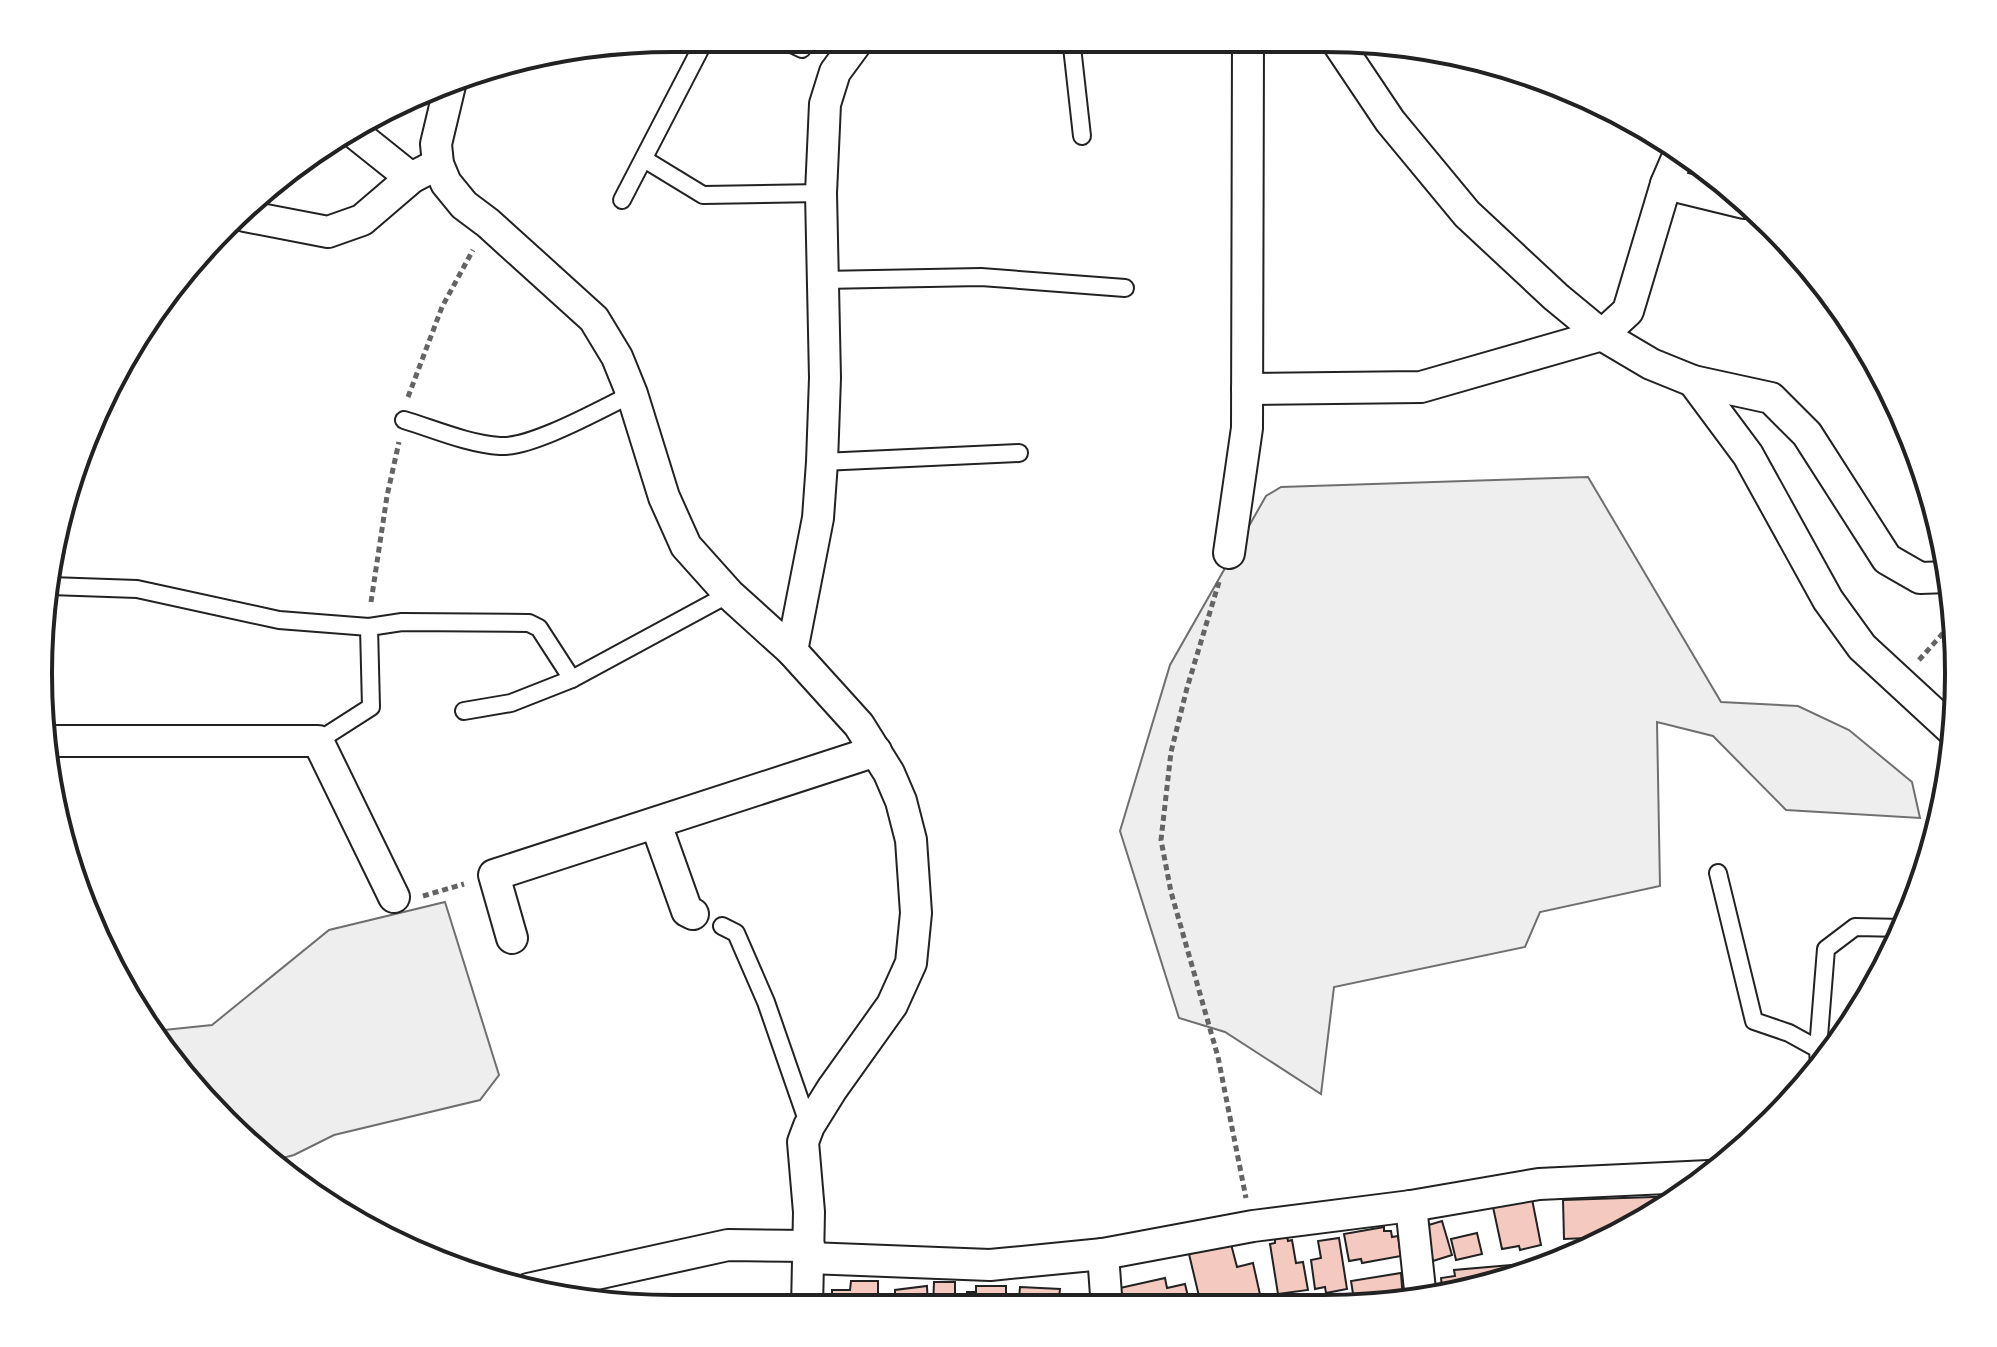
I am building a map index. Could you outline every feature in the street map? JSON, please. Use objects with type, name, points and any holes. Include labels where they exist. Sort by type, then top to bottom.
[{"type":"street","points":[[792,651],[818,518],[822,462],[825,378],[821,193],[825,104],[835,72],[850,52]]},
{"type":"street","points":[[1229,553],[1247,428],[1248,52]]},
{"type":"street","points":[[1344,53],[1390,121],[1467,214],[1556,297],[1602,335],[1651,364],[1693,381],[1771,398],[1807,434],[1887,559],[1920,578],[1937,577]]},
{"type":"street","points":[[448,95],[436,144],[438,164],[446,183],[464,205],[594,319],[617,357],[632,394],[664,497],[686,546],[729,594],[792,651],[859,725],[901,801],[911,840],[916,913],[911,963],[892,1005],[832,1089],[809,1126],[803,1142],[809,1252],[807,1295]]},
{"type":"street","points":[[360,137],[411,178]]},
{"type":"street","points":[[1247,389],[1421,387],[1602,335],[1628,311],[1676,162]]},
{"type":"street","points":[[252,217],[328,232],[362,220],[411,178],[438,164]]},
{"type":"street","points":[[1666,184],[1723,198]]},
{"type":"street","points":[[1693,381],[1748,455],[1828,600],[1862,647],[1944,716]]},
{"type":"street","points":[[56,741],[318,741],[394,897]]},
{"type":"street","points":[[512,938],[494,875],[876,751]]},
{"type":"street","points":[[656,824],[687,911],[693,914]]},
{"type":"street","points":[[554,1283],[728,1245],[990,1265],[1103,1254],[1253,1226],[1411,1206],[1539,1184],[1688,1177]]},
{"type":"street","points":[[1411,1206],[1420,1287]]},
{"type":"street","points":[[1103,1254],[1106,1295]]},
{"type":"lane","points":[[622,200],[699,52]]},
{"type":"lane","points":[[1073,52],[1082,136]]},
{"type":"lane","points":[[644,159],[703,195],[821,193]]},
{"type":"lane","points":[[822,280],[981,277],[1125,288]]},
{"type":"lane","points":[[404,420],[478,443],[502,446],[529,441],[632,394]]},
{"type":"lane","points":[[822,462],[1019,453]]},
{"type":"lane","points":[[58,586],[137,589],[279,620],[369,627],[402,622],[529,623],[539,628],[572,679]]},
{"type":"lane","points":[[464,711],[511,703],[572,679],[729,594]]},
{"type":"lane","points":[[318,741],[371,707],[369,627]]},
{"type":"lane","points":[[1718,873],[1754,1021],[1789,1033],[1818,1049],[1826,949],[1855,927],[1890,928]]},
{"type":"lane","points":[[722,926],[736,933],[766,1002],[809,1126]]},
{"type":"path","points":[[1229,553],[1210,606],[1171,752],[1161,840],[1171,892],[1218,1057],[1253,1226]]},
{"type":"path","points":[[1900,682],[1944,632]]},
{"type":"path","points":[[394,897],[398,903],[494,875]]},
{"type":"shaded area","points":[[1588,477],[1721,702],[1798,706],[1849,730],[1912,782],[1920,818],[1786,810],[1713,736],[1657,722],[1660,886],[1540,912],[1525,947],[1334,987],[1321,1094],[1225,1032],[1179,1018],[1120,831],[1170,665],[1266,496],[1281,487]]},
{"type":"shaded area","points":[[445,902],[499,1075],[480,1100],[334,1135],[284,1158],[234,1113],[165,1030],[212,1025],[329,930]]},
{"type":"building","points":[[1658,1197],[1582,1238],[1564,1239],[1563,1200]]},
{"type":"building","points":[[1532,1199],[1541,1245],[1520,1250],[1519,1246],[1502,1249],[1493,1207]]},
{"type":"building","points":[[1442,1221],[1452,1255],[1433,1261],[1422,1227]]},
{"type":"building","points":[[1384,1227],[1384,1231],[1391,1231],[1392,1237],[1398,1236],[1401,1256],[1362,1263],[1361,1259],[1349,1261],[1344,1234]]},
{"type":"building","points":[[1477,1233],[1482,1254],[1456,1260],[1451,1239]]},
{"type":"building","points":[[1287,1237],[1288,1241],[1292,1240],[1296,1263],[1303,1262],[1308,1290],[1278,1294],[1270,1244],[1275,1243],[1275,1239]]},
{"type":"building","points":[[1339,1238],[1347,1289],[1326,1293],[1325,1287],[1315,1289],[1311,1260],[1321,1258],[1318,1241]]},
{"type":"building","points":[[1231,1244],[1237,1267],[1253,1263],[1260,1295],[1199,1295],[1189,1254]]},
{"type":"building","points":[[1514,1265],[1442,1284],[1441,1278],[1455,1276],[1454,1270]]},
{"type":"building","points":[[1401,1273],[1402,1290],[1353,1294],[1351,1281]]},
{"type":"building","points":[[1165,1278],[1167,1288],[1185,1284],[1188,1295],[1122,1295],[1120,1288]]},
{"type":"building","points":[[851,1281],[878,1281],[878,1295],[832,1295],[832,1290],[850,1290]]},
{"type":"building","points":[[934,1282],[955,1282],[955,1295],[933,1295]]},
{"type":"building","points":[[927,1286],[927,1295],[895,1295],[895,1290]]},
{"type":"building","points":[[976,1286],[1006,1286],[1006,1295],[967,1295],[967,1292],[976,1292]]},
{"type":"building","points":[[1020,1287],[1060,1289],[1059,1295],[1019,1295]]}]
